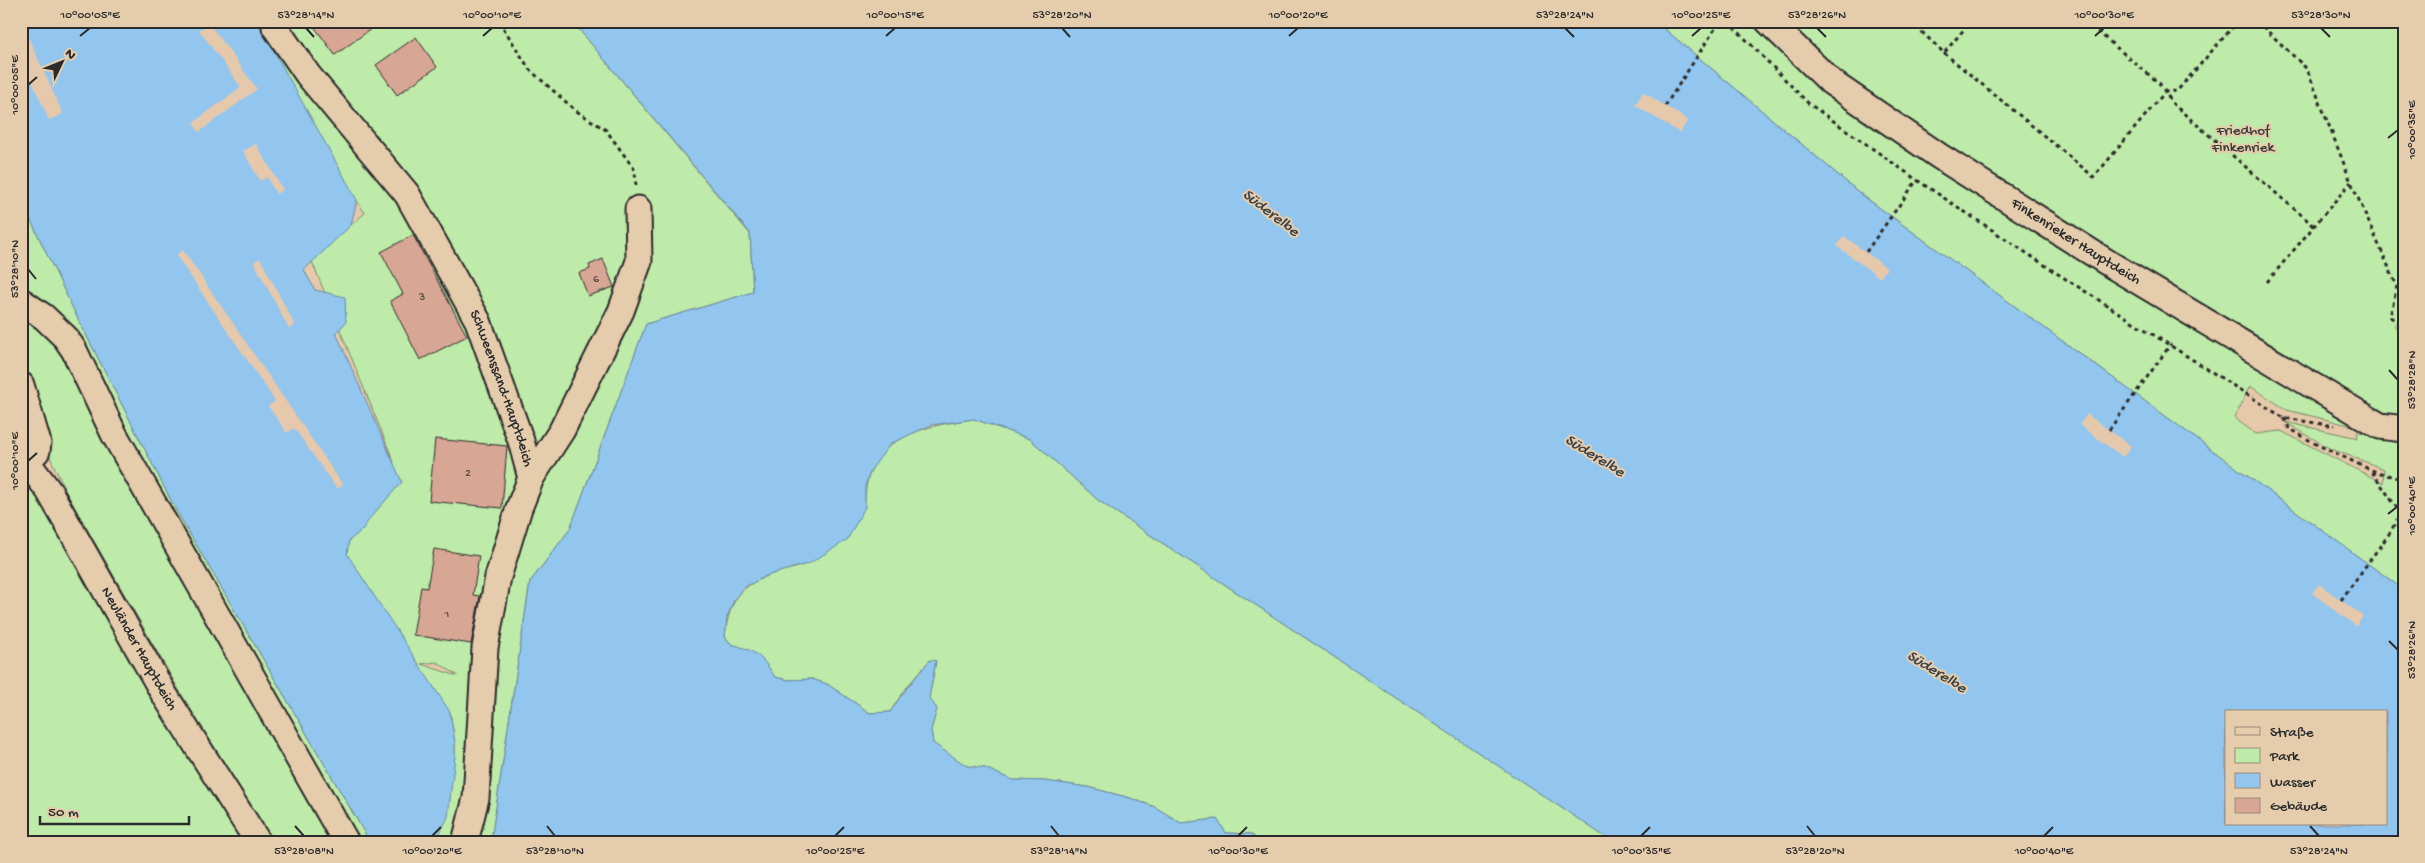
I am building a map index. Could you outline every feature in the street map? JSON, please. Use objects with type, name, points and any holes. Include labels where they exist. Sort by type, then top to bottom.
[{"type":"street","name":"Schweenssand-Hauptdeich","points":[[276,21],[275,27],[308,75],[407,194],[478,321],[521,441],[531,478],[516,515],[498,577],[486,639],[476,798],[465,842]]},
{"type":"street","name":"Finkenrieker Hauptdeich","points":[[1768,21],[1831,82],[1939,156],[2113,266],[2380,426],[2404,429]]},
{"type":"street","points":[[531,478],[562,430],[621,311],[639,261],[638,209]]},
{"type":"street","points":[[21,301],[44,317],[65,336],[74,350],[114,434],[346,842]]},
{"type":"street","points":[[21,385],[38,443],[37,451],[24,462]]},
{"type":"street","name":"Neuländer Hauptdeich","points":[[24,462],[49,491],[164,694],[258,842]]},
{"type":"path","points":[[499,21],[530,70],[575,110],[606,130],[635,170],[638,209]]},
{"type":"path","points":[[1728,21],[1808,103],[1917,180],[2058,274],[2171,344],[2284,418],[2342,427]]},
{"type":"path","points":[[1910,21],[1944,53],[2094,177],[2165,92],[2178,91],[2238,21]]},
{"type":"path","points":[[1944,53],[1971,21]]},
{"type":"path","points":[[2086,21],[2160,84],[2173,104],[2314,226]]},
{"type":"path","points":[[2257,21],[2307,69],[2351,182],[2397,286],[2390,317],[2404,326]]},
{"type":"path","points":[[1666,106],[1720,22]]},
{"type":"path","points":[[1866,252],[1917,180]]},
{"type":"path","points":[[2267,282],[2351,182]]},
{"type":"path","points":[[2109,430],[2171,344]]},
{"type":"path","points":[[2284,418],[2289,428],[2314,443],[2370,470],[2404,480]]},
{"type":"path","points":[[2341,600],[2402,514],[2370,470]]},
{"type":"green space","points":[[244,21],[572,21],[750,234],[753,292],[646,324],[570,529],[530,582],[492,834],[494,842],[481,842],[473,773],[457,842],[423,842],[438,837],[455,756],[450,712],[335,560],[394,462],[311,259],[365,213],[271,71]],"holes":[[[437,662],[457,676],[421,664]]]},
{"type":"green space","points":[[1655,21],[1753,21],[2357,427],[2287,410],[2250,386],[2234,418],[2256,434],[2281,431],[2383,483],[2384,469],[2329,448],[2285,422],[2358,438],[2357,432],[2404,437],[2404,590],[1862,195]]},
{"type":"green space","name":"Friedhof Finkenriek","points":[[1777,21],[2404,21],[2404,319],[2399,319],[2394,326],[2404,335],[2400,358],[2404,373],[2404,421],[2381,415],[1956,155],[1841,76]]},
{"type":"green space","points":[[21,200],[78,319],[177,512],[370,842],[351,842],[93,377],[21,298]]},
{"type":"green space","points":[[21,307],[61,341],[339,842],[274,842],[183,697],[66,492],[49,455],[45,432],[26,374],[21,368]]},
{"type":"green space","points":[[974,419],[1030,439],[1099,501],[1613,842],[1260,842],[1251,834],[1226,833],[1217,819],[1181,823],[1155,807],[1130,798],[1088,787],[1045,781],[1012,780],[985,768],[967,766],[933,744],[931,730],[937,709],[929,698],[936,661],[930,660],[906,688],[890,712],[870,713],[827,684],[812,679],[789,680],[775,677],[757,655],[731,644],[725,637],[727,623],[730,611],[741,593],[748,586],[769,575],[808,563],[828,546],[865,507],[867,484],[873,465],[884,451],[898,440],[915,432],[933,426]]},
{"type":"green space","points":[[21,481],[31,484],[246,842],[21,842]]},
{"type":"water","points":[[21,21],[257,21],[357,200],[351,225],[304,270],[315,290],[345,297],[346,322],[336,333],[402,482],[370,518],[363,529],[349,541],[347,554],[450,712],[455,756],[448,817],[438,837],[423,842],[370,842],[177,512],[78,319],[21,200]]},
{"type":"water","name":"Süderelbe","points":[[572,21],[1655,21],[1862,195],[2404,590],[2404,842],[1613,842],[1099,501],[1030,439],[974,419],[931,425],[890,444],[871,470],[865,486],[865,507],[847,540],[810,563],[766,576],[743,588],[734,600],[727,618],[725,637],[731,644],[746,649],[762,659],[775,677],[789,680],[812,679],[827,684],[870,713],[890,712],[930,660],[936,661],[929,698],[937,709],[931,730],[933,743],[967,766],[985,768],[1012,780],[1045,781],[1088,787],[1130,798],[1155,807],[1181,823],[1217,819],[1226,833],[1251,834],[1260,842],[494,842],[492,834],[530,582],[570,529],[646,324],[753,292],[750,233]]},
{"type":"pier","points":[[21,21],[63,114],[49,120],[21,56]]},
{"type":"pier","points":[[209,23],[257,89],[199,132],[193,123],[241,87],[199,30]]},
{"type":"pier","points":[[1643,92],[1688,120],[1680,133],[1635,105]]},
{"type":"pier","points":[[256,144],[283,190],[276,194],[267,177],[260,181],[243,151]]},
{"type":"pier","points":[[1844,236],[1887,268],[1880,278],[1837,246]]},
{"type":"pier","points":[[183,250],[343,485],[337,489],[294,428],[287,433],[268,406],[275,401],[176,255]]},
{"type":"pier","points":[[260,258],[295,325],[289,329],[254,262]]},
{"type":"pier","points":[[2087,414],[2131,446],[2123,457],[2079,425]]},
{"type":"pier","points":[[2319,584],[2363,616],[2356,626],[2312,593]]},
{"type":"building","points":[[310,21],[382,21],[335,55]]},
{"type":"building","points":[[416,37],[437,67],[397,95],[376,65]]},
{"type":"building","points":[[413,235],[467,336],[420,360],[390,301],[403,294],[381,252]]},
{"type":"building","points":[[603,259],[614,287],[588,296],[579,273],[590,269],[589,265]]},
{"type":"building","points":[[435,439],[507,446],[502,508],[429,501]]},
{"type":"building","points":[[434,549],[479,556],[473,595],[480,596],[471,644],[413,635],[421,587],[427,588]]}]
